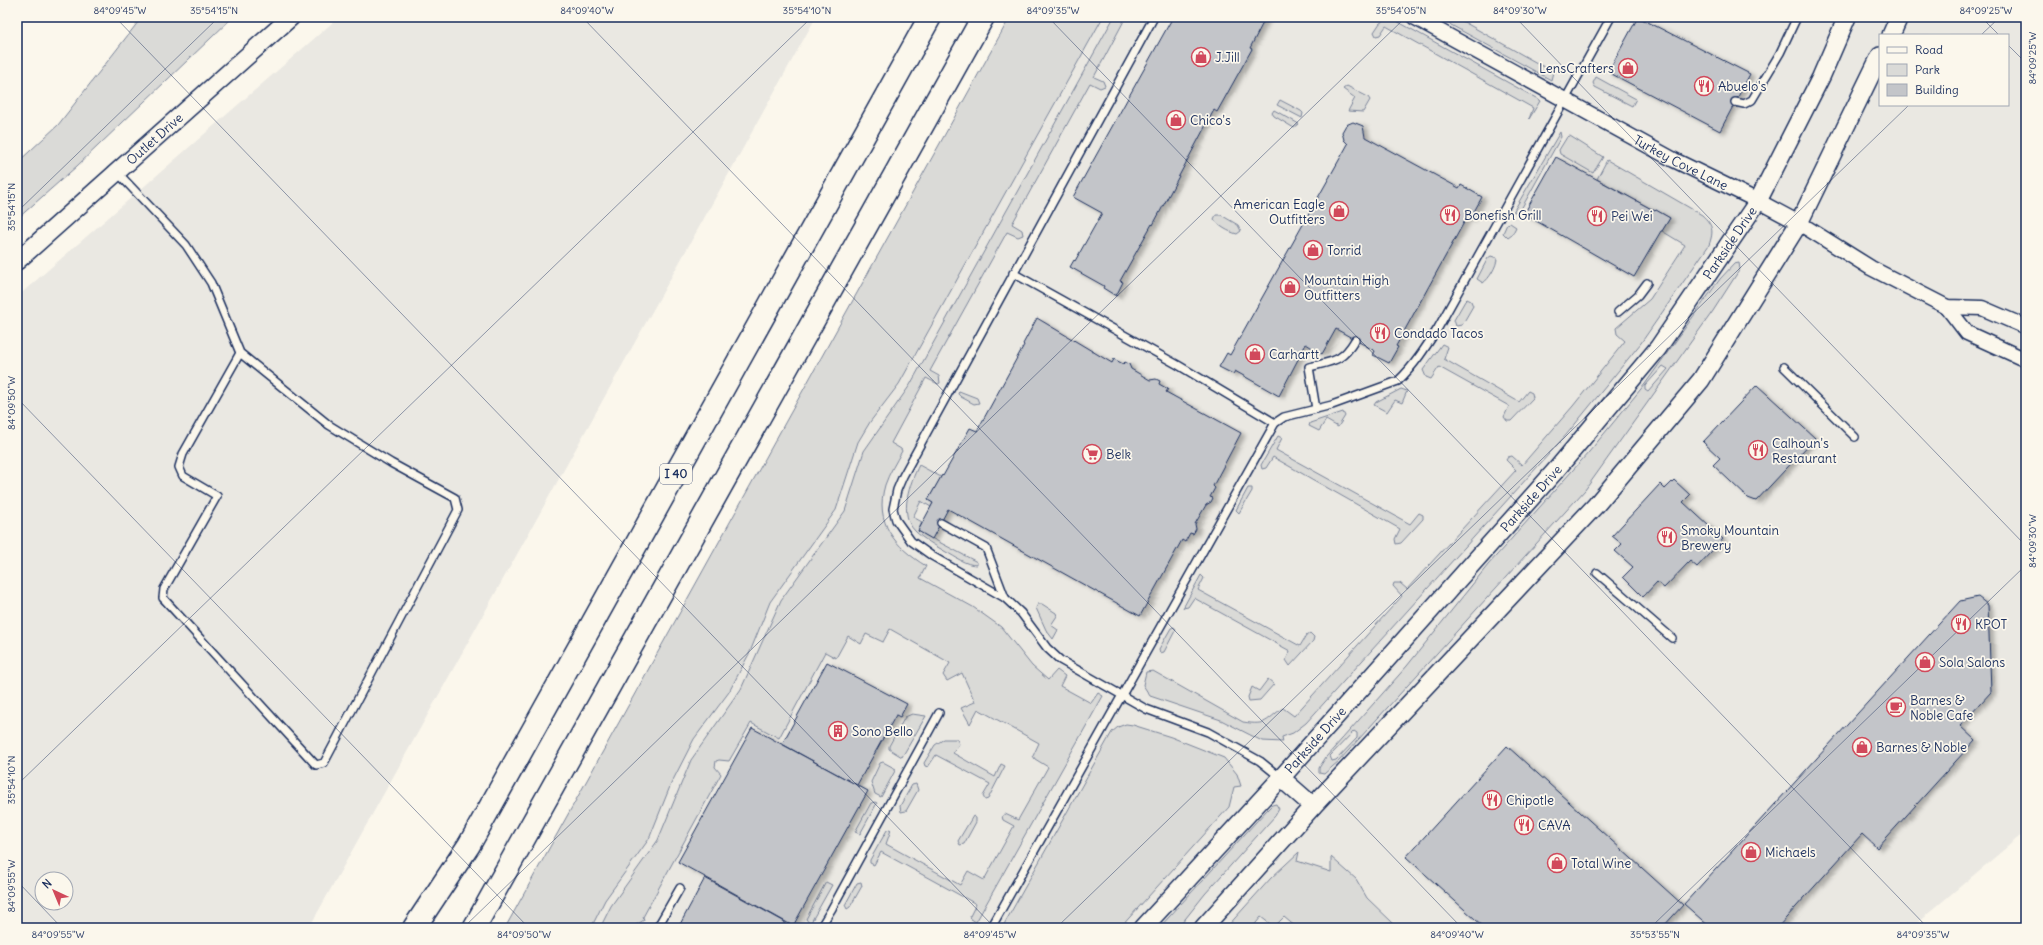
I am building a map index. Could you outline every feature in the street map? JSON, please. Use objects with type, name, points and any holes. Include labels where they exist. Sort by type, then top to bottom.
[{"type":"highway","name":"I 40","points":[[414,928],[469,845],[930,17]]},
{"type":"highway","points":[[474,928],[983,17]]},
{"type":"street","name":"Outlet Drive","points":[[17,261],[291,17]]},
{"type":"street","name":"Turkey Cove Lane","points":[[1414,17],[1674,160],[1799,223],[1871,268],[1947,307],[1967,333],[2026,360]]},
{"type":"street","name":"Parkside Drive","points":[[1144,928],[1281,778],[1556,470],[1658,348],[1758,201],[1821,77],[1847,17]]},
{"type":"street","points":[[1890,34],[1898,17]]},
{"type":"street","points":[[1203,928],[1313,806],[1596,505],[1701,380],[1799,223],[1879,58]]},
{"type":"street","name":"Turkey Cove Lane","points":[[1947,307],[1982,308],[2026,327]]},
{"type":"street","points":[[1281,778],[1313,806]]},
{"type":"lane","points":[[1154,17],[903,476],[897,490],[894,509],[896,520],[912,541],[932,556],[1005,598],[1021,613],[1047,648],[1060,660],[1146,709],[1208,732],[1260,762],[1281,778]]},
{"type":"lane","points":[[991,928],[1275,423],[1284,417],[1316,409],[1398,381],[1422,354],[1463,284],[1542,139],[1565,101],[1611,17]]},
{"type":"lane","points":[[1735,102],[1744,104],[1752,100],[1780,53],[1796,17]]},
{"type":"lane","points":[[117,172],[186,245],[211,283],[240,353],[329,425],[391,463],[455,498],[458,510],[324,763],[316,765],[163,598],[164,589],[217,496],[183,476],[179,466],[183,454],[240,353]]},
{"type":"lane","points":[[1013,273],[1178,365],[1275,423]]},
{"type":"lane","points":[[1618,312],[1638,295],[1647,283]]},
{"type":"lane","points":[[1316,409],[1309,367],[1335,361],[1341,358],[1347,353],[1355,340]]},
{"type":"lane","points":[[1784,367],[1855,437]]},
{"type":"lane","points":[[941,523],[986,548],[1005,598]]},
{"type":"lane","points":[[1597,573],[1672,638]]},
{"type":"lane","points":[[820,928],[939,713]]},
{"type":"lane","points":[[658,928],[680,888]]},
{"type":"shaded area","points":[[339,17],[816,17],[309,928],[17,928],[17,297]]},
{"type":"shaded area","points":[[1088,17],[2026,17],[2026,831],[1911,928],[584,928]]},
{"type":"green space","points":[[142,17],[233,17],[77,166],[17,219],[17,163],[58,125]]},
{"type":"green space","points":[[1010,17],[1103,17],[899,384],[870,422],[858,442],[836,510],[770,602],[750,652],[729,692],[694,739],[671,784],[649,839],[605,900],[591,928],[505,928]]},
{"type":"green space","points":[[1114,17],[1126,17],[1094,77],[1103,81],[1105,86],[1100,88],[1090,83],[1012,224],[1022,230],[1023,235],[1018,237],[1007,232],[930,371],[939,376],[940,383],[938,384],[926,378],[891,443],[902,451],[885,485],[882,499],[882,511],[890,533],[905,551],[926,566],[920,578],[973,607],[1001,627],[1032,666],[1048,680],[1057,670],[1065,676],[1060,686],[1091,703],[1098,693],[1103,696],[976,922],[971,919],[970,916],[976,904],[881,852],[874,865],[870,863],[870,860],[887,830],[890,829],[891,830],[886,844],[960,885],[968,871],[984,880],[1014,826],[1003,820],[1002,816],[1005,814],[1018,820],[1048,767],[1035,759],[1033,756],[1039,743],[978,709],[970,724],[961,708],[975,702],[962,673],[947,681],[943,675],[950,663],[890,629],[883,642],[866,634],[861,644],[848,636],[836,658],[825,652],[779,738],[751,723],[729,761],[716,761],[715,767],[721,774],[643,917],[644,920],[631,928],[600,928],[611,906],[658,840],[691,760],[741,689],[781,600],[845,511],[864,451],[910,385]]},
{"type":"green space","points":[[1444,17],[1455,17],[1553,72],[1551,80],[1451,25]]},
{"type":"green space","points":[[1389,18],[1536,98],[1540,101],[1529,119],[1533,108],[1386,26],[1380,35],[1376,36],[1374,32],[1380,23]]},
{"type":"green space","points":[[1596,77],[1636,99],[1632,106],[1595,87],[1593,83]]},
{"type":"green space","points":[[1347,86],[1368,97],[1370,100],[1363,112],[1348,111],[1355,98],[1343,89]]},
{"type":"green space","points":[[1280,100],[1301,111],[1303,113],[1302,118],[1277,105]]},
{"type":"green space","points":[[1274,110],[1299,124],[1294,128],[1274,116],[1272,113]]},
{"type":"green space","points":[[1560,132],[1561,137],[1520,211],[1513,212]]},
{"type":"green space","points":[[1570,136],[1603,157],[1593,173],[1560,154],[1559,150],[1567,137]]},
{"type":"green space","points":[[1607,160],[1702,215],[1712,228],[1712,236],[1709,245],[1641,343],[1567,434],[1306,723],[1293,733],[1282,737],[1283,742],[1262,741],[1221,720],[1150,696],[1143,685],[1146,672],[1153,671],[1243,722],[1257,723],[1266,721],[1283,708],[1294,716],[1402,596],[1393,586],[1394,583],[1400,583],[1407,589],[1516,470],[1506,460],[1508,457],[1512,456],[1522,465],[1573,406],[1625,341],[1617,334],[1616,328],[1650,299],[1685,245],[1662,231],[1670,218],[1597,179]]},
{"type":"green space","points":[[1216,215],[1221,215],[1238,225],[1241,231],[1237,234],[1224,228],[1214,219]]},
{"type":"green space","points":[[1510,223],[1516,227],[1512,235],[1508,238],[1503,233],[1507,224]]},
{"type":"green space","points":[[1491,256],[1497,258],[1496,265],[1483,283],[1477,279],[1488,258]]},
{"type":"green space","points":[[1739,263],[1740,269],[1713,311],[1585,490],[1339,761],[1324,774],[1319,773],[1319,768],[1326,757],[1407,666],[1488,565],[1589,452],[1645,384],[1720,279],[1734,264]],"holes":[[[1663,366],[1668,369],[1648,392],[1645,390],[1645,386]],[[1354,731],[1357,733],[1357,738],[1336,760],[1332,761],[1330,756]]]},
{"type":"green space","points":[[1467,299],[1471,301],[1473,306],[1462,325],[1456,326],[1454,320]]},
{"type":"green space","points":[[1442,344],[1448,347],[1444,359],[1519,402],[1528,391],[1532,393],[1533,398],[1511,421],[1507,421],[1504,417],[1509,406],[1439,367],[1431,379],[1426,377],[1423,370]]},
{"type":"green space","points":[[1401,389],[1407,391],[1402,403],[1395,400],[1387,412],[1374,405],[1376,402]]},
{"type":"green space","points":[[959,391],[977,398],[979,403],[974,404],[961,397],[958,394]]},
{"type":"green space","points":[[1343,412],[1345,416],[1338,427],[1326,420],[1319,431],[1309,426],[1310,423]]},
{"type":"green space","points":[[1278,436],[1282,438],[1276,450],[1410,524],[1419,513],[1423,515],[1423,519],[1401,543],[1396,544],[1395,539],[1400,529],[1273,457],[1266,468],[1262,469],[1261,465]]},
{"type":"green space","points":[[919,465],[941,477],[928,500],[933,503],[931,507],[921,501],[913,517],[922,522],[918,531],[977,562],[977,565],[965,562],[934,545],[918,534],[910,524],[907,516],[907,498]]},
{"type":"green space","points":[[1248,488],[1252,488],[1252,491],[1239,513],[1236,510]]},
{"type":"green space","points":[[1201,575],[1204,578],[1198,590],[1300,646],[1306,636],[1310,633],[1314,637],[1313,641],[1290,666],[1286,660],[1290,651],[1194,598],[1188,607],[1183,608]]},
{"type":"green space","points":[[1038,604],[1042,604],[1056,613],[1057,616],[1051,625],[1058,630],[1053,639],[1046,630],[1036,608]]},
{"type":"green space","points":[[1174,627],[1176,629],[1164,652],[1160,653],[1159,649],[1171,628]]},
{"type":"green space","points":[[1268,679],[1274,684],[1260,700],[1249,701],[1248,697],[1252,687],[1259,691]]},
{"type":"green space","points":[[912,714],[926,716],[902,757],[889,749],[889,746],[905,717]]},
{"type":"green space","points":[[1126,724],[1171,737],[1224,758],[1237,774],[1241,786],[1234,787],[1229,807],[1120,928],[1002,928],[1112,732],[1118,727]]},
{"type":"green space","points":[[944,739],[957,739],[959,744],[953,753],[995,777],[1001,764],[1005,766],[988,799],[985,800],[983,796],[990,784],[936,755],[928,767],[925,766],[924,763],[935,745]]},
{"type":"green space","points":[[883,762],[896,769],[881,797],[875,794],[871,782],[880,763]]},
{"type":"green space","points":[[916,784],[918,790],[906,811],[901,812],[900,806],[912,785]]},
{"type":"green space","points":[[871,803],[877,803],[860,834],[855,832]]},
{"type":"green space","points":[[1276,804],[1279,809],[1275,816],[1205,894],[1178,928],[1159,928],[1266,811],[1272,805]]},
{"type":"green space","points":[[973,816],[976,818],[976,822],[964,844],[960,845],[958,841]]},
{"type":"green space","points":[[1299,852],[1297,861],[1331,872],[1331,857],[1356,879],[1367,898],[1393,923],[1391,928],[1297,928],[1284,917],[1274,927],[1261,917],[1252,928],[1226,928],[1271,878]]},
{"type":"green space","points":[[826,882],[832,885],[810,924],[806,919]]},
{"type":"green space","points":[[861,882],[862,886],[850,907],[847,909],[845,905],[857,883]]},
{"type":"building","points":[[1173,17],[1266,17],[1250,48],[1252,49],[1217,112],[1214,110],[1153,225],[1152,224],[1120,281],[1123,282],[1116,296],[1103,288],[1104,286],[1070,267],[1074,260],[1075,261],[1102,213],[1073,197]]},
{"type":"building","points":[[1638,17],[1750,74],[1720,131],[1608,72]]},
{"type":"building","points":[[1353,122],[1363,126],[1365,137],[1459,188],[1461,185],[1482,197],[1470,219],[1467,217],[1396,346],[1398,347],[1389,363],[1373,355],[1375,351],[1336,329],[1322,354],[1306,344],[1279,396],[1235,371],[1233,374],[1219,367],[1227,353],[1230,355],[1348,144],[1344,140],[1342,132],[1346,125]]},
{"type":"building","name":"Pei Wei","points":[[1556,157],[1670,218],[1634,277],[1524,214]]},
{"type":"building","name":"Belk","points":[[1037,318],[1112,363],[1114,359],[1123,364],[1125,362],[1129,364],[1131,369],[1150,380],[1156,379],[1160,381],[1159,384],[1168,389],[1166,392],[1241,433],[1213,486],[1215,488],[1210,497],[1213,498],[1211,502],[1206,505],[1195,524],[1196,529],[1193,534],[1190,533],[1185,542],[1182,540],[1140,616],[948,509],[932,539],[918,531],[933,503],[928,500],[970,428],[977,431]]},
{"type":"building","name":"Calhoun's Restaurant","points":[[1757,385],[1815,438],[1756,501],[1748,498],[1713,465],[1720,458],[1703,442]]},
{"type":"building","name":"Smoky Mountain Brewery","points":[[1674,480],[1690,495],[1683,502],[1723,539],[1697,567],[1690,561],[1664,588],[1657,582],[1643,597],[1623,577],[1633,567],[1615,551],[1622,544],[1612,536],[1660,484],[1665,489]]},
{"type":"building","points":[[1978,597],[1988,605],[1991,692],[1960,726],[1975,740],[1877,848],[1862,834],[1777,928],[1711,928],[1684,904],[1960,601]]},
{"type":"building","name":"Sono Bello","points":[[827,662],[907,704],[900,717],[896,715],[857,785],[782,744]]},
{"type":"building","points":[[752,728],[868,791],[793,926],[678,862]]},
{"type":"building","points":[[1507,746],[1683,905],[1662,928],[1485,928],[1406,857]]},
{"type":"building","points":[[705,878],[785,922],[782,928],[678,928]]},
{"type":"place","name":"J.Jill","points":[[1201,57]]},
{"type":"place","name":"LensCrafters","points":[[1628,68]]},
{"type":"place","name":"Abuelo's","points":[[1704,86]]},
{"type":"place","name":"Chico's","points":[[1176,120]]},
{"type":"place","name":"American Eagle Outfitters","points":[[1339,211]]},
{"type":"place","name":"Bonefish Grill","points":[[1450,215]]},
{"type":"place","name":"Pei Wei","points":[[1597,216]]},
{"type":"place","name":"Torrid","points":[[1313,250]]},
{"type":"place","name":"Mountain High Outfitters","points":[[1290,287]]},
{"type":"place","name":"Condado Tacos","points":[[1380,333]]},
{"type":"place","name":"Carhartt","points":[[1255,354]]},
{"type":"place","name":"Calhoun's Restaurant","points":[[1758,450]]},
{"type":"place","name":"Belk","points":[[1092,454]]},
{"type":"place","name":"Smoky Mountain Brewery","points":[[1667,537]]},
{"type":"place","name":"KPOT","points":[[1961,624]]},
{"type":"place","name":"Sola Salons","points":[[1925,662]]},
{"type":"place","name":"Barnes & Noble Cafe","points":[[1896,707]]},
{"type":"place","name":"Sono Bello","points":[[838,731]]},
{"type":"place","name":"Barnes & Noble","points":[[1862,747]]},
{"type":"place","name":"Chipotle","points":[[1492,800]]},
{"type":"place","name":"CAVA","points":[[1524,825]]},
{"type":"place","name":"Michaels","points":[[1751,852]]},
{"type":"place","name":"Total Wine","points":[[1557,863]]}]
